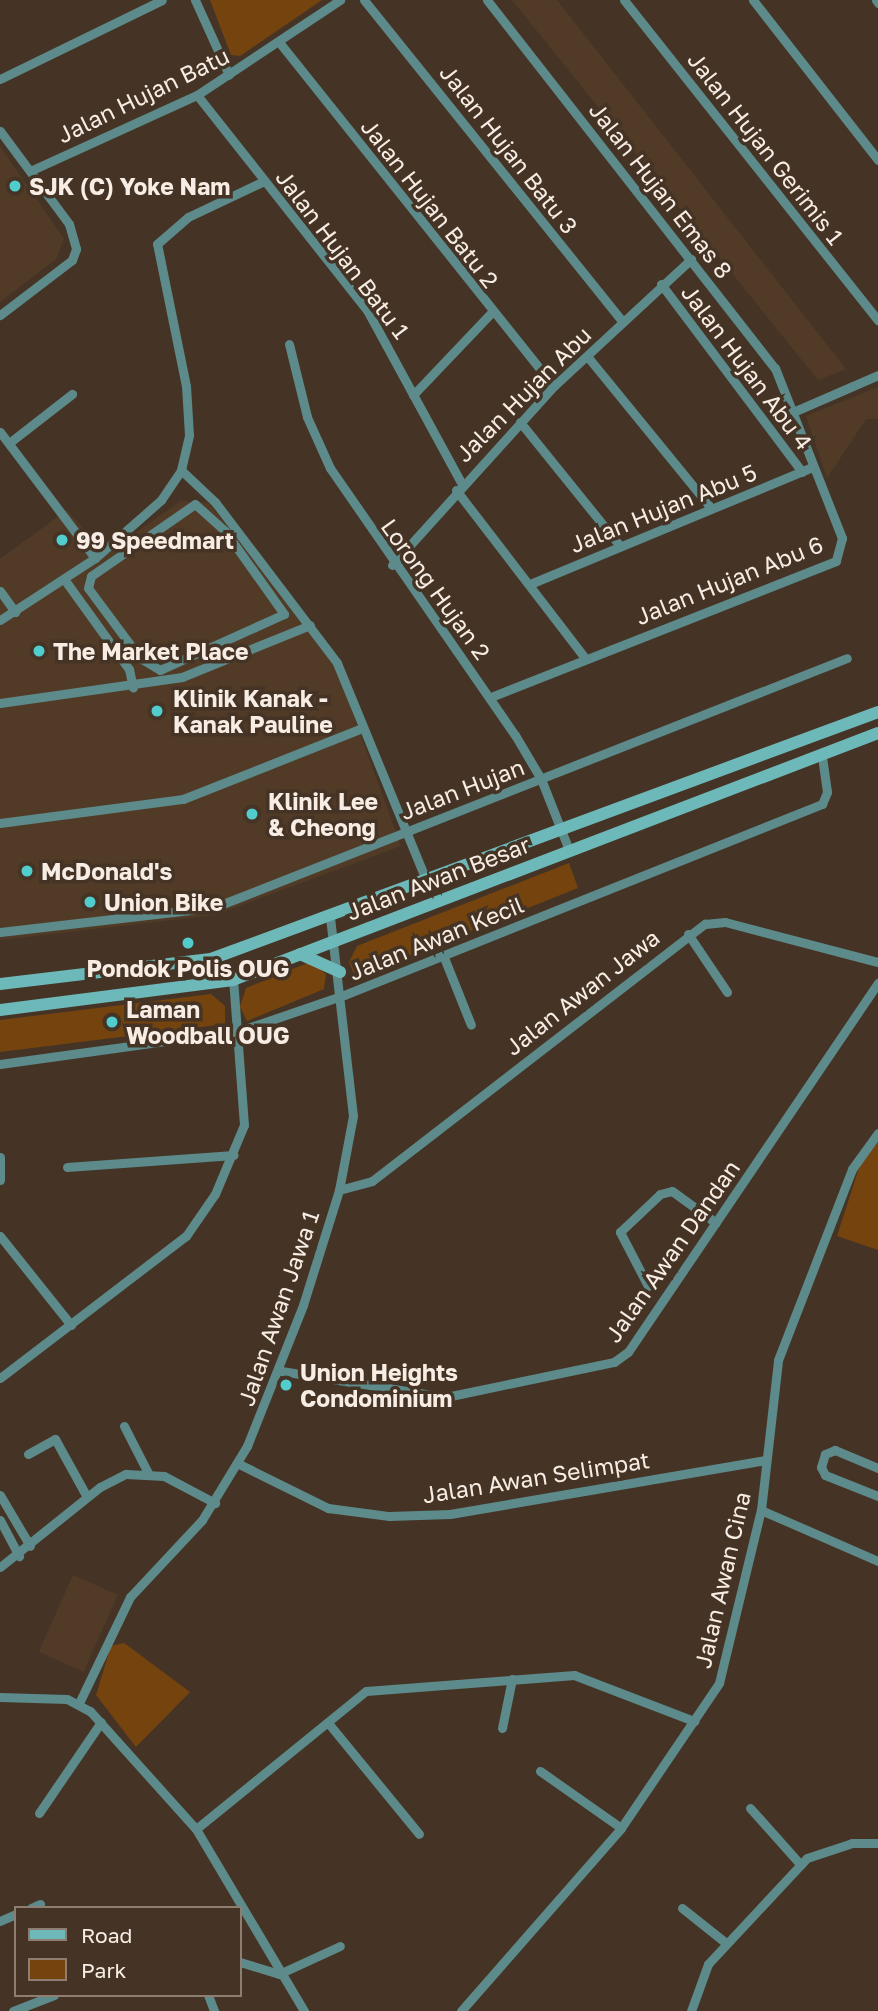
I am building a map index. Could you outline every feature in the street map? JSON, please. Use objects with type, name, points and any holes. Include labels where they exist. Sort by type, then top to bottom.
[{"type":"main road","name":"Jalan Awan Besar","points":[[0,984],[211,959],[427,882],[878,712]]},
{"type":"main road","name":"Jalan Awan Besar","points":[[0,1010],[233,980],[878,733]]},
{"type":"main road","points":[[300,953],[340,972]]},
{"type":"street","points":[[0,79],[162,0]]},
{"type":"street","points":[[195,0],[229,75]]},
{"type":"street","name":"Jalan Hujan Batu","points":[[30,171],[197,95],[340,0]]},
{"type":"street","name":"Jalan Hujan Batu 3","points":[[364,0],[622,321]]},
{"type":"street","name":"Jalan Hujan Emas 8","points":[[487,0],[775,369],[793,412]]},
{"type":"street","name":"Jalan Hujan Gerimis 1","points":[[624,0],[878,320]]},
{"type":"street","points":[[753,0],[878,160]]},
{"type":"street","name":"Jalan Hujan Batu 2","points":[[279,42],[492,312],[554,386]]},
{"type":"street","name":"Jalan Hujan Batu 1","points":[[197,95],[367,310],[459,487],[584,657]]},
{"type":"street","points":[[0,131],[69,224],[76,249],[72,260],[0,315]]},
{"type":"street","points":[[0,620],[95,558],[161,500],[180,470],[189,435],[186,386],[157,244],[188,218],[264,181]]},
{"type":"street","name":"Jalan Hujan Abu","points":[[392,565],[459,487],[554,386],[691,259]]},
{"type":"street","name":"Jalan Hujan Abu 4","points":[[661,284],[802,472]]},
{"type":"street","points":[[413,395],[492,312]]},
{"type":"street","name":"Lorong Hujan 2","points":[[289,344],[307,417],[330,468],[392,565],[490,697],[541,779],[569,850]]},
{"type":"street","points":[[587,356],[711,508]]},
{"type":"street","points":[[793,412],[878,375]]},
{"type":"street","points":[[9,443],[72,394]]},
{"type":"street","name":"Jalan Hujan Abu 6","points":[[490,697],[584,657],[836,561],[842,538],[812,467],[793,412]]},
{"type":"street","points":[[520,422],[620,546]]},
{"type":"street","points":[[0,432],[95,558]]},
{"type":"street","name":"Jalan Hujan Abu 5","points":[[530,584],[812,467]]},
{"type":"street","points":[[180,470],[215,502],[338,663],[360,729],[427,882]]},
{"type":"street","points":[[91,576],[195,504],[205,506],[281,604],[282,618],[289,634]]},
{"type":"street","points":[[83,566],[91,576],[91,598],[148,666],[160,670],[282,618]]},
{"type":"street","points":[[64,579],[129,669],[132,688]]},
{"type":"street","points":[[0,591],[15,612]]},
{"type":"street","points":[[0,703],[132,688],[197,671],[310,625]]},
{"type":"street","points":[[191,657],[197,671]]},
{"type":"street","name":"Jalan Hujan","points":[[0,932],[200,911],[847,658]]},
{"type":"street","points":[[0,823],[183,799],[360,729]]},
{"type":"street","name":"Jalan Awan Kecil","points":[[0,1064],[239,1031],[344,995],[822,804],[827,792],[822,755]]},
{"type":"street","name":"Jalan Awan Jawa 1","points":[[79,1703],[130,1597],[215,1503],[237,1463],[281,1371],[339,1190],[353,1116],[344,995],[330,917]]},
{"type":"street","name":"Jalan Awan Jawa","points":[[339,1190],[358,1189],[395,1165],[688,934],[725,922],[878,962]]},
{"type":"street","points":[[688,934],[727,992]]},
{"type":"street","points":[[443,955],[471,1026]]},
{"type":"street","points":[[0,1378],[186,1236],[234,1155],[244,1125],[239,1031],[233,980]]},
{"type":"street","name":"Jalan Awan Dandan","points":[[281,1371],[446,1397],[614,1362],[628,1352],[878,983]]},
{"type":"street","name":"Jalan Awan Cina","points":[[461,2011],[621,1828],[719,1683],[761,1510],[778,1360],[852,1169],[878,1133]]},
{"type":"street","points":[[66,1167],[234,1155]]},
{"type":"street","points":[[0,1157],[0,1180]]},
{"type":"street","points":[[649,1286],[622,1247],[620,1232],[672,1191],[716,1223]]},
{"type":"street","points":[[0,1236],[71,1325]]},
{"type":"street","points":[[124,1426],[148,1473]]},
{"type":"street","points":[[27,1454],[55,1439],[87,1497]]},
{"type":"street","points":[[878,1468],[835,1450],[825,1454],[821,1467],[825,1475],[878,1496]]},
{"type":"street","name":"Jalan Awan Selimpat","points":[[237,1463],[328,1508],[389,1516],[450,1514],[766,1460]]},
{"type":"street","points":[[0,1566],[19,1556],[87,1497],[125,1474],[148,1473],[215,1503]]},
{"type":"street","points":[[0,1495],[30,1546]]},
{"type":"street","points":[[761,1510],[878,1561]]},
{"type":"street","points":[[0,1520],[19,1556]]},
{"type":"street","points":[[196,1829],[329,1724],[366,1691],[574,1675],[694,1721]]},
{"type":"street","points":[[502,1728],[512,1679]]},
{"type":"street","points":[[0,1697],[79,1703],[101,1722],[196,1829],[240,1906]]},
{"type":"street","points":[[39,1813],[101,1722]]},
{"type":"street","points":[[329,1724],[419,1834]]},
{"type":"street","points":[[540,1771],[621,1828]]},
{"type":"street","points":[[750,1808],[801,1865]]},
{"type":"street","points":[[691,2011],[708,1964],[801,1865],[852,1843],[878,1843]]},
{"type":"street","points":[[682,1908],[726,1943]]},
{"type":"street","points":[[242,1909],[304,2011]]},
{"type":"street","points":[[242,1963],[279,1974],[341,1946]]},
{"type":"street","points":[[13,2011],[49,1997]]},
{"type":"shaded area","points":[[512,0],[557,0],[846,369],[818,380]]},
{"type":"shaded area","name":"SJK (C) Yoke Nam","points":[[0,146],[64,239],[56,259],[0,302]]},
{"type":"shaded area","points":[[878,387],[878,419],[866,419],[827,478],[806,416]]},
{"type":"shaded area","points":[[181,501],[209,503],[334,662],[401,846],[215,915],[0,940],[0,559],[67,510],[105,554]]},
{"type":"shaded area","points":[[73,1575],[118,1595],[84,1672],[39,1652]]},
{"type":"green space","points":[[210,0],[322,0],[240,56],[231,55]]},
{"type":"green space","name":"Laman Woodball OUG","points":[[569,863],[578,888],[355,977],[349,962],[357,946]]},
{"type":"green space","name":"Laman Woodball OUG","points":[[310,962],[326,974],[324,989],[247,1021],[240,1007],[246,988]]},
{"type":"green space","name":"Laman Woodball OUG","points":[[211,994],[225,1006],[225,1024],[0,1052],[0,1020]]},
{"type":"green space","points":[[878,1142],[878,1250],[837,1236],[860,1165]]},
{"type":"green space","points":[[124,1643],[190,1692],[136,1747],[96,1695],[111,1646]]},
{"type":"place","name":"SJK (C) Yoke Nam","points":[[15,186]]},
{"type":"place","name":"99 Speedmart","points":[[62,540]]},
{"type":"place","name":"The Market Place","points":[[39,651]]},
{"type":"place","name":"Klinik Kanak - Kanak Pauline","points":[[157,711]]},
{"type":"place","name":"Klinik Lee & Cheong","points":[[252,814]]},
{"type":"place","name":"McDonald's","points":[[27,871]]},
{"type":"place","name":"Union Bike","points":[[90,902]]},
{"type":"place","name":"Pondok Polis OUG","points":[[188,943]]},
{"type":"place","name":"Laman Woodball OUG","points":[[112,1022]]},
{"type":"place","name":"Union Heights Condominium","points":[[286,1385]]}]
